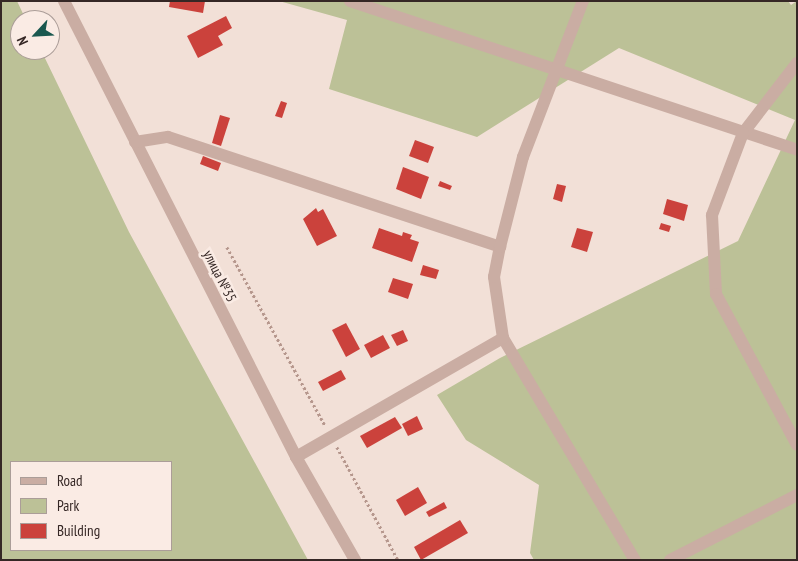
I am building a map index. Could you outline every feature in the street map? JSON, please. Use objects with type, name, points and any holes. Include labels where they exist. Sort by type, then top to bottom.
[{"type":"street","name":"улица №35","points":[[64,1],[296,456],[355,560]]},
{"type":"street","points":[[350,1],[797,150]]},
{"type":"street","points":[[583,1],[523,157],[494,277],[502,338],[635,560]]},
{"type":"street","points":[[797,63],[743,132],[712,216],[716,294],[797,446]]},
{"type":"street","points":[[135,142],[168,137],[500,247]]},
{"type":"street","points":[[296,456],[502,338]]},
{"type":"street","points":[[670,560],[797,495]]},
{"type":"path","points":[[227,247],[398,560]]},
{"type":"green space","points":[[1,1],[17,1],[21,10],[10,10],[10,60],[46,60],[129,232],[308,560],[1,560]]},
{"type":"green space","points":[[279,1],[788,1],[791,5],[797,1],[797,560],[534,560],[530,553],[539,485],[466,440],[437,395],[500,358],[738,241],[795,120],[619,48],[477,137],[329,89],[347,20]]},
{"type":"building","points":[[170,1],[205,1],[203,13],[169,7]]},
{"type":"building","points":[[226,16],[232,28],[218,36],[223,45],[198,58],[187,36]]},
{"type":"building","points":[[281,101],[287,103],[282,118],[275,116]]},
{"type":"building","points":[[220,115],[230,118],[221,146],[212,143]]},
{"type":"building","points":[[415,140],[434,147],[428,163],[409,156]]},
{"type":"building","points":[[203,156],[221,163],[218,171],[200,164]]},
{"type":"building","points":[[403,167],[429,177],[421,199],[396,189]]},
{"type":"building","points":[[440,181],[452,186],[450,190],[438,186]]},
{"type":"building","points":[[557,184],[566,186],[562,202],[553,199]]},
{"type":"building","points":[[667,199],[688,205],[684,221],[663,214]]},
{"type":"building","points":[[316,208],[318,212],[323,209],[337,236],[317,246],[303,219]]},
{"type":"building","points":[[661,223],[671,226],[669,232],[659,229]]},
{"type":"building","points":[[379,228],[402,236],[403,232],[412,235],[410,239],[419,242],[412,262],[372,248]]},
{"type":"building","points":[[577,228],[593,232],[587,252],[571,247]]},
{"type":"building","points":[[423,265],[439,270],[436,279],[420,275]]},
{"type":"building","points":[[393,278],[413,284],[408,299],[388,292]]},
{"type":"building","points":[[346,323],[360,349],[346,357],[332,330]]},
{"type":"building","points":[[403,330],[408,341],[397,346],[391,335]]},
{"type":"building","points":[[383,335],[390,348],[371,358],[364,345]]},
{"type":"building","points":[[341,370],[346,379],[323,391],[318,382]]},
{"type":"building","points":[[417,416],[423,429],[408,436],[402,424]]},
{"type":"building","points":[[395,417],[402,428],[367,448],[360,436]]},
{"type":"building","points":[[418,487],[427,503],[405,516],[396,500]]},
{"type":"building","points":[[444,502],[447,508],[429,517],[426,512]]},
{"type":"building","points":[[460,520],[468,533],[421,560],[414,547]]}]
